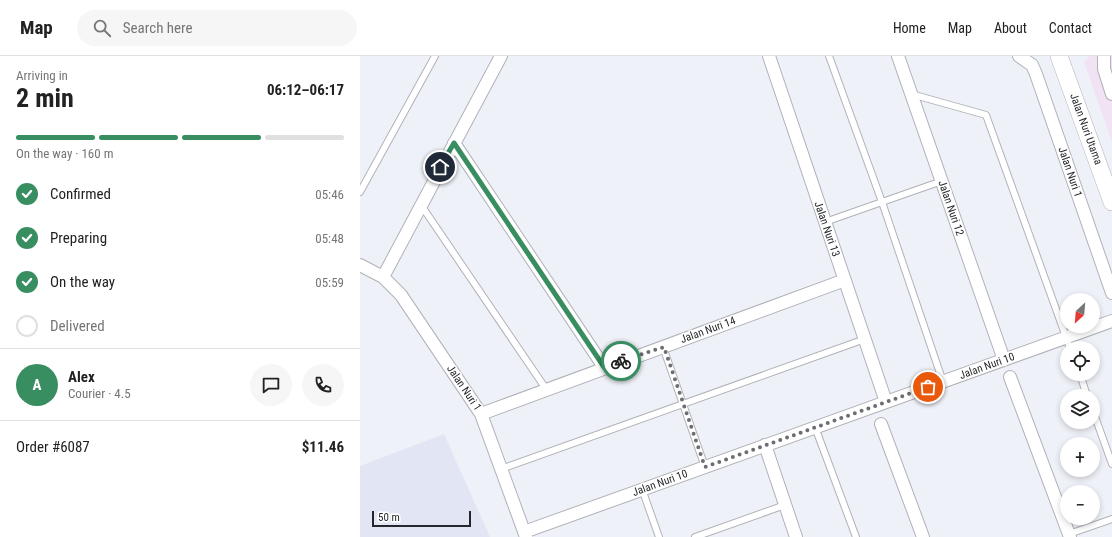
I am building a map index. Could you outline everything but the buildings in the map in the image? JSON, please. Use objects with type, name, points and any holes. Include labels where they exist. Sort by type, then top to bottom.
[{"type":"street","points":[[383,277],[501,56]]},
{"type":"street","name":"Jalan Nuri 13","points":[[769,56],[886,402]]},
{"type":"street","name":"Jalan Nuri 12","points":[[898,56],[1004,360]]},
{"type":"street","name":"Jalan Nuri 1","points":[[1019,56],[1032,65],[1036,74],[1112,293]]},
{"type":"street","name":"Jalan Nuri Utama","points":[[1059,56],[1112,202]]},
{"type":"street","points":[[1104,56],[1104,69],[1112,94]]},
{"type":"street","points":[[454,143],[604,367]]},
{"type":"street","name":"Jalan Nuri 1","points":[[360,265],[383,277],[401,295],[481,414],[525,534]]},
{"type":"street","name":"Jalan Nuri 14","points":[[481,414],[546,388],[664,347],[845,280]]},
{"type":"street","name":"Jalan Nuri 10","points":[[1072,341],[1112,321]]},
{"type":"street","name":"Jalan Nuri 10","points":[[525,534],[642,489],[1004,360],[1060,345]]},
{"type":"street","points":[[1010,377],[1070,536]]},
{"type":"street","points":[[881,424],[923,537]]},
{"type":"street","points":[[765,445],[796,537]]},
{"type":"lane","points":[[360,192],[435,56]]},
{"type":"lane","points":[[829,56],[882,202],[943,382]]},
{"type":"lane","points":[[911,94],[986,115],[1067,341]]},
{"type":"lane","points":[[825,222],[942,181]]},
{"type":"lane","points":[[421,204],[546,388]]},
{"type":"lane","points":[[501,469],[865,339]]},
{"type":"lane","points":[[664,347],[682,404],[705,467]]},
{"type":"lane","points":[[815,427],[856,537]]},
{"type":"lane","points":[[1099,429],[1112,464]]},
{"type":"lane","points":[[642,489],[658,537]]},
{"type":"lane","points":[[695,537],[785,504]]},
{"type":"lane","points":[[1070,536],[1112,518]]},
{"type":"shaded area","points":[[1090,56],[1112,56],[1112,142],[1084,62]]},
{"type":"shaded area","points":[[444,434],[490,537],[360,537],[360,466]]},
{"type":"way so far","points":[[621,361],[664,347],[682,404],[705,467],[928,387]]},
{"type":"route","points":[[440,167],[454,143],[604,367],[621,361]]}]
